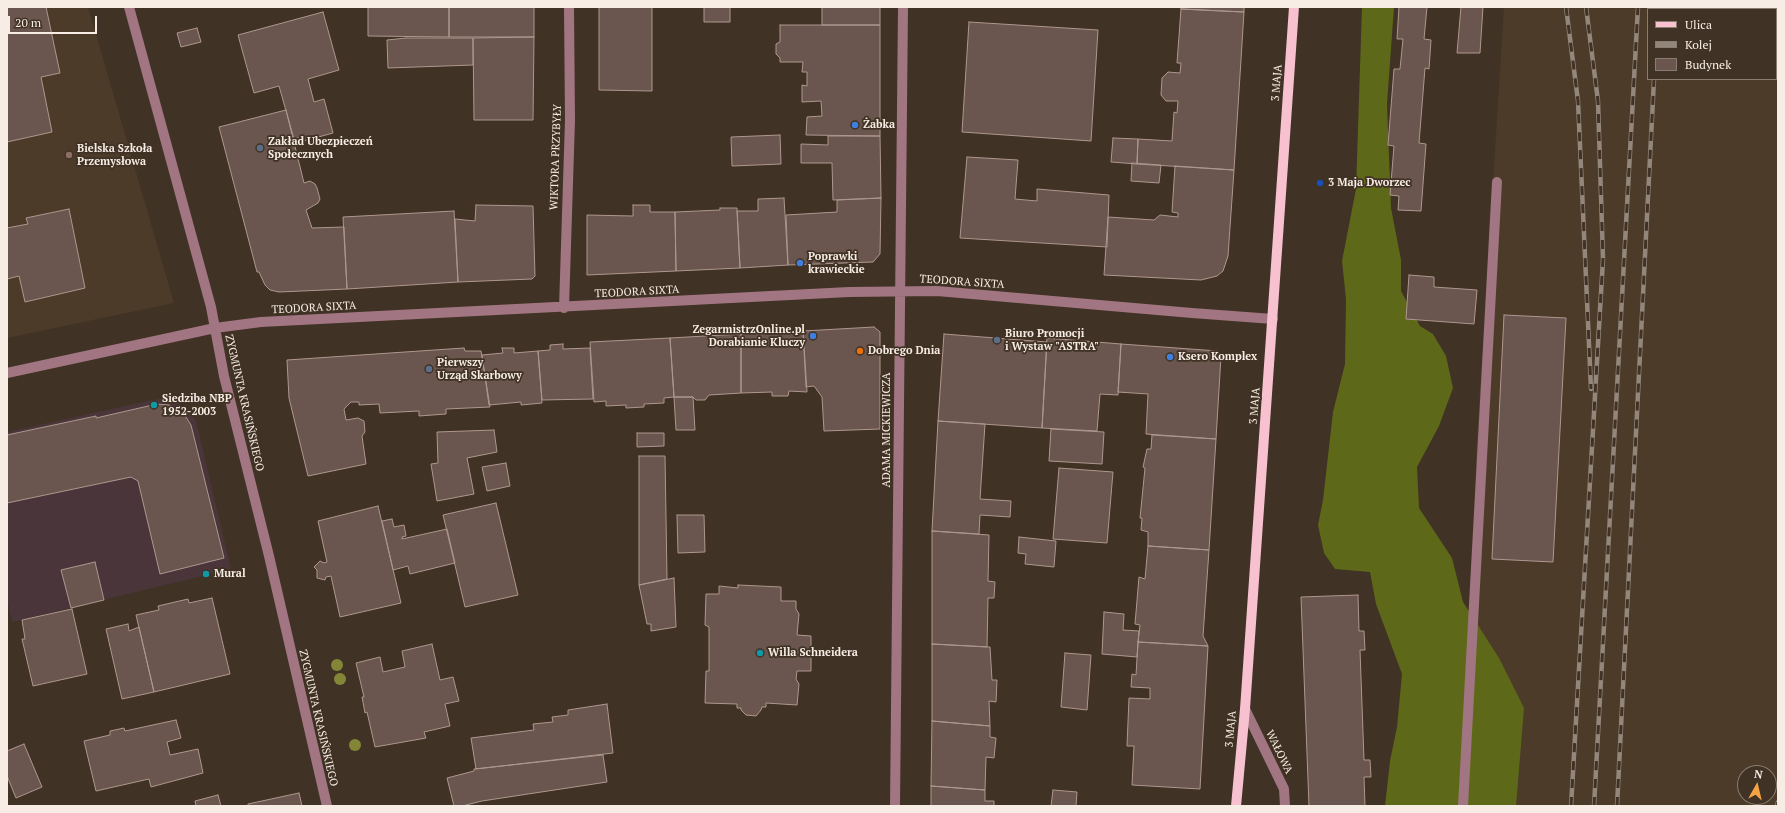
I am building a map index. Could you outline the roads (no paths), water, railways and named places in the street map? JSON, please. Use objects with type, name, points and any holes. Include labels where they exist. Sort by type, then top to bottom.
[{"type":"main road","name":"3 MAJA","points":[[1236,806],[1245,709],[1294,7]]},
{"type":"street","name":"ZYGMUNTA KRASIŃSKIEGO","points":[[129,7],[215,328],[224,376],[272,568],[327,806]]},
{"type":"street","name":"WIKTORA PRZYBYŁY","points":[[564,308],[570,120],[569,7]]},
{"type":"street","name":"ADAMA MICKIEWICZA","points":[[895,806],[903,7]]},
{"type":"street","points":[[1463,806],[1498,182]]},
{"type":"street","name":"TEODORA SIXTA","points":[[7,373],[215,328],[287,321],[564,308],[849,292],[937,291],[1273,319]]},
{"type":"street","name":"WAŁOWA","points":[[1245,709],[1284,789],[1285,806]]},
{"type":"railway","points":[[1566,7],[1578,101],[1591,389]]},
{"type":"railway","points":[[1571,806],[1603,259],[1598,101],[1586,7]]},
{"type":"railway","points":[[1594,806],[1638,7]]},
{"type":"railway","points":[[1617,806],[1654,80]]},
{"type":"railway","points":[[1777,806],[1778,802]]},
{"type":"place","name":"Żabka","points":[[855,125]]},
{"type":"place","name":"Zakład Ubezpieczeń Społecznych","points":[[260,148]]},
{"type":"place","name":"Bielska Szkoła Przemysłowa","points":[[69,155]]},
{"type":"place","name":"3 Maja Dworzec","points":[[1320,183]]},
{"type":"place","name":"Poprawki krawieckie","points":[[800,263]]},
{"type":"place","name":"ZegarmistrzOnline.pl Dorabianie Kluczy","points":[[813,336]]},
{"type":"place","name":"Biuro Promocji i Wystaw \"ASTRA\"","points":[[997,340]]},
{"type":"place","name":"Dobrego Dnia","points":[[860,351]]},
{"type":"place","name":"Ksero Komplex","points":[[1170,357]]},
{"type":"place","name":"Pierwszy Urząd Skarbowy","points":[[429,369]]},
{"type":"place","name":"Siedziba NBP 1952-2003","points":[[154,405]]},
{"type":"place","name":"Mural","points":[[206,574]]},
{"type":"place","name":"Willa Schneidera","points":[[760,653]]}]
